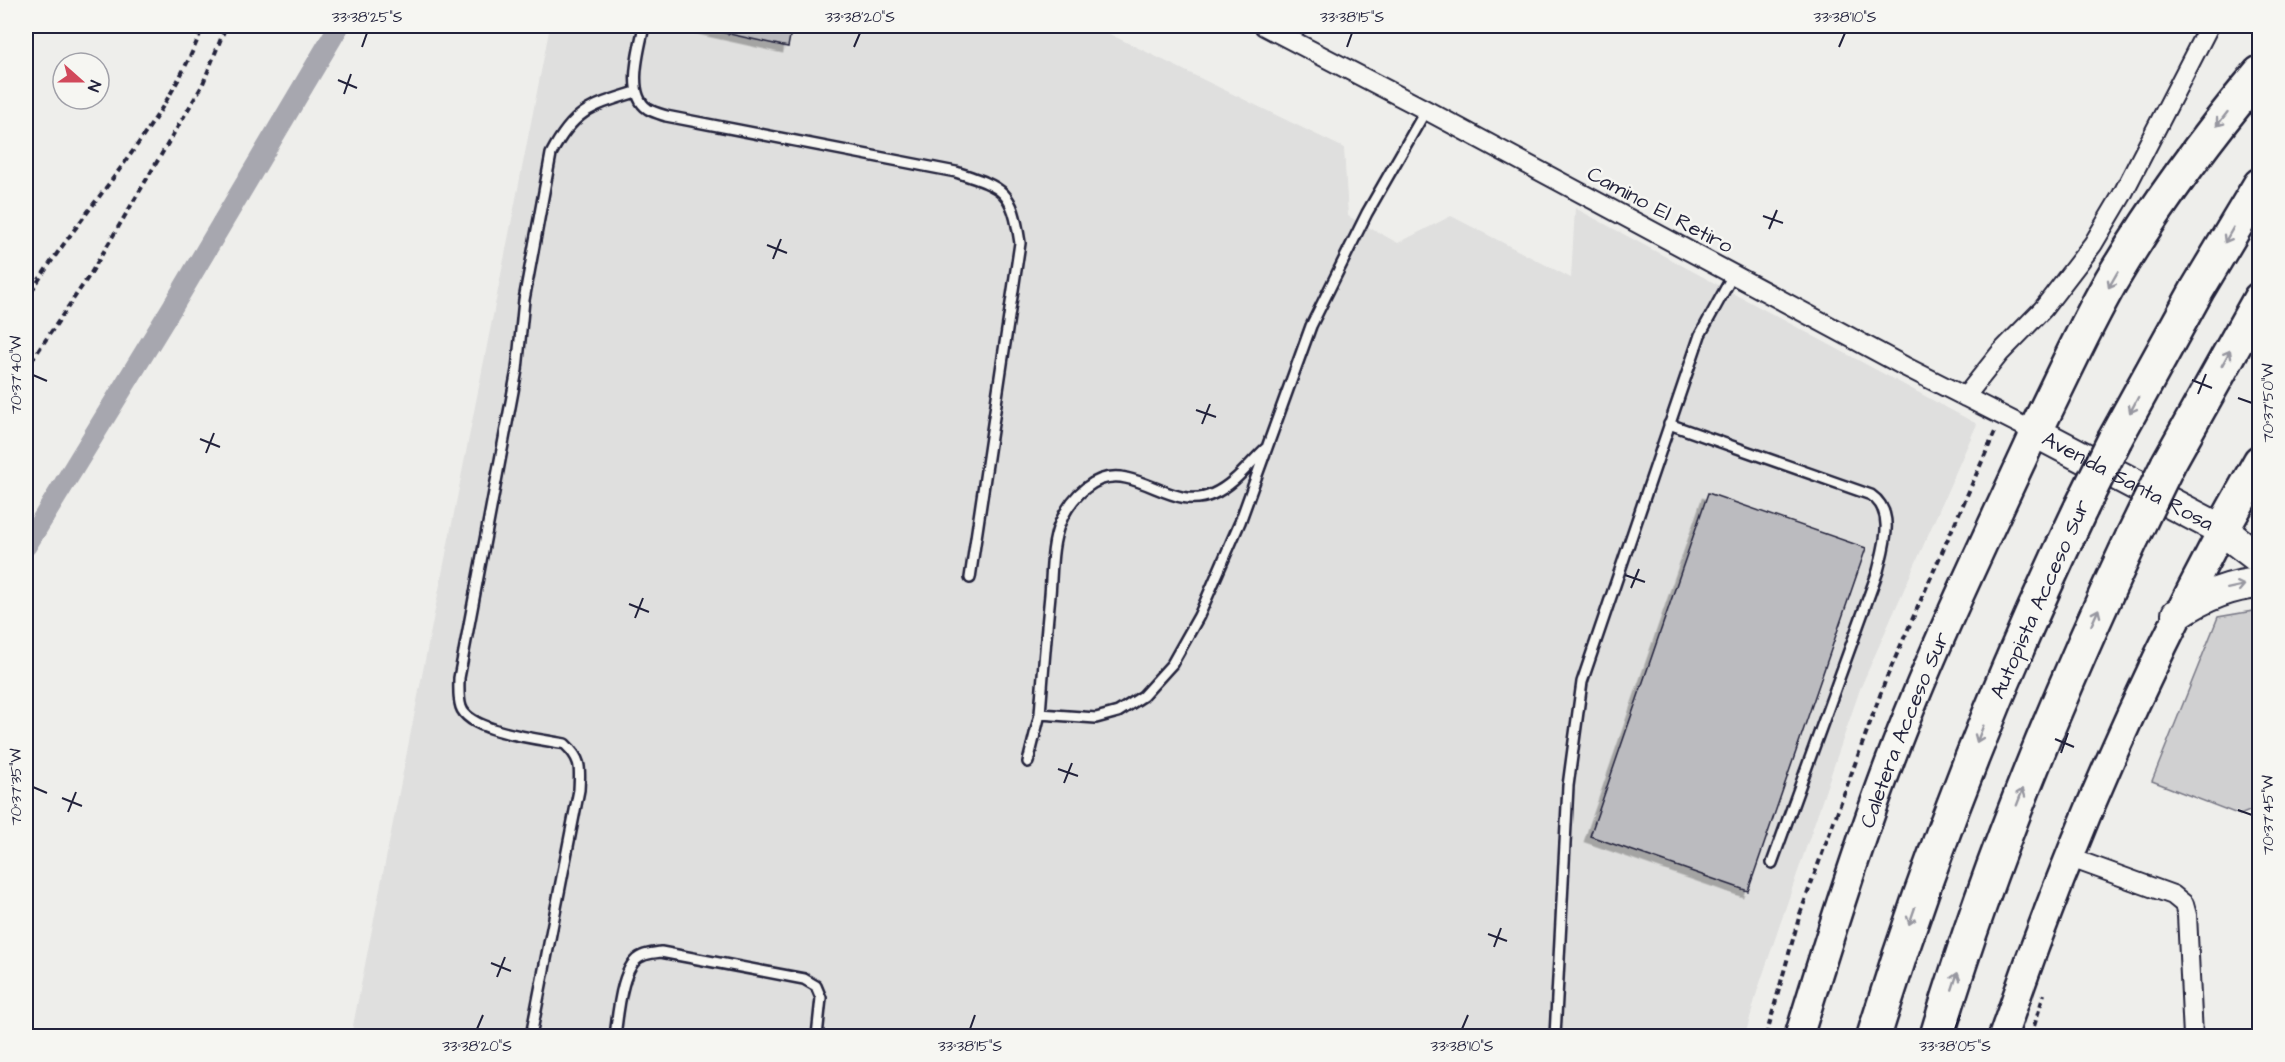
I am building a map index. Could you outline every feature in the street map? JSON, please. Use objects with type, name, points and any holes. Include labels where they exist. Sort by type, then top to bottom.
[{"type":"highway","points":[[2035,432],[2085,330],[2139,236],[2200,147],[2259,74]]},
{"type":"highway","name":"Autopista Acceso Sur","points":[[1874,1036],[1913,913],[1969,760],[2013,655],[2115,439],[2259,184]]},
{"type":"highway","points":[[1937,1036],[1971,930],[2027,777],[2091,626],[2168,465],[2259,299]]},
{"type":"highway","points":[[2222,530],[2259,462]]},
{"type":"main road","name":"Avenida Santa Rosa","points":[[2035,432],[2222,530],[2259,559]]},
{"type":"main road","name":"Caletera Acceso Sur","points":[[1799,1036],[1842,898],[1891,759],[1955,605],[2035,432]]},
{"type":"main road","name":"Avenida Santa Rosa","points":[[2222,530],[2259,539]]},
{"type":"main road","points":[[2003,1036],[2068,857],[2121,732],[2177,615],[2222,530]]},
{"type":"main road","points":[[2177,615],[2191,604],[2221,590],[2259,583]]},
{"type":"street","name":"Camino El Retiro","points":[[1264,26],[1426,110],[1732,275],[2035,432]]},
{"type":"street","points":[[1965,397],[2000,353],[2043,309],[2092,244],[2122,195],[2209,26]]},
{"type":"street","points":[[2068,857],[2173,895],[2184,904],[2187,915],[2193,1036]]},
{"type":"lane","points":[[644,26],[635,77],[636,92],[646,108],[666,116],[956,172],[987,182],[1005,193],[1016,215],[1020,243],[970,578]]},
{"type":"lane","points":[[531,1036],[579,790],[580,765],[574,753],[565,744],[484,727],[470,719],[461,708],[459,678],[517,370],[524,300],[551,154],[561,134],[576,117],[594,106],[636,92]]},
{"type":"lane","points":[[1040,714],[1096,718],[1118,712],[1143,696],[1172,664],[1199,616],[1240,522],[1311,326],[1367,213],[1426,110]]},
{"type":"lane","points":[[1555,1036],[1568,786],[1582,682],[1700,335],[1732,275]]},
{"type":"lane","points":[[1669,424],[1871,495],[1879,500],[1883,508],[1885,540],[1878,571],[1772,863]]},
{"type":"lane","points":[[1028,762],[1040,714],[1055,547],[1060,524],[1085,487],[1102,479],[1124,477],[1171,496],[1193,498],[1212,495],[1230,484],[1266,447]]},
{"type":"lane","points":[[615,1036],[624,981],[630,966],[640,956],[661,952],[804,978],[816,986],[821,998],[817,1036]]},
{"type":"path","points":[[26,300],[49,262],[151,127],[185,68],[203,26]]},
{"type":"path","points":[[26,369],[91,273],[196,96],[226,26]]},
{"type":"path","points":[[1766,1036],[1800,914],[1886,679],[2002,415]]},
{"type":"shaded area","points":[[550,26],[1093,26],[1344,148],[1348,216],[1398,243],[1451,216],[1571,278],[1575,208],[1977,424],[1860,689],[1757,992],[1745,1036],[351,1036]]},
{"type":"shaded area","points":[[2259,610],[2259,807],[2240,815],[2152,781],[2218,617]]},
{"type":"building","points":[[699,26],[792,26],[788,47]]},
{"type":"building","points":[[1708,493],[1866,548],[1748,891],[1590,836]]},
{"type":"waterway","points":[[26,546],[173,306],[339,26]]}]
